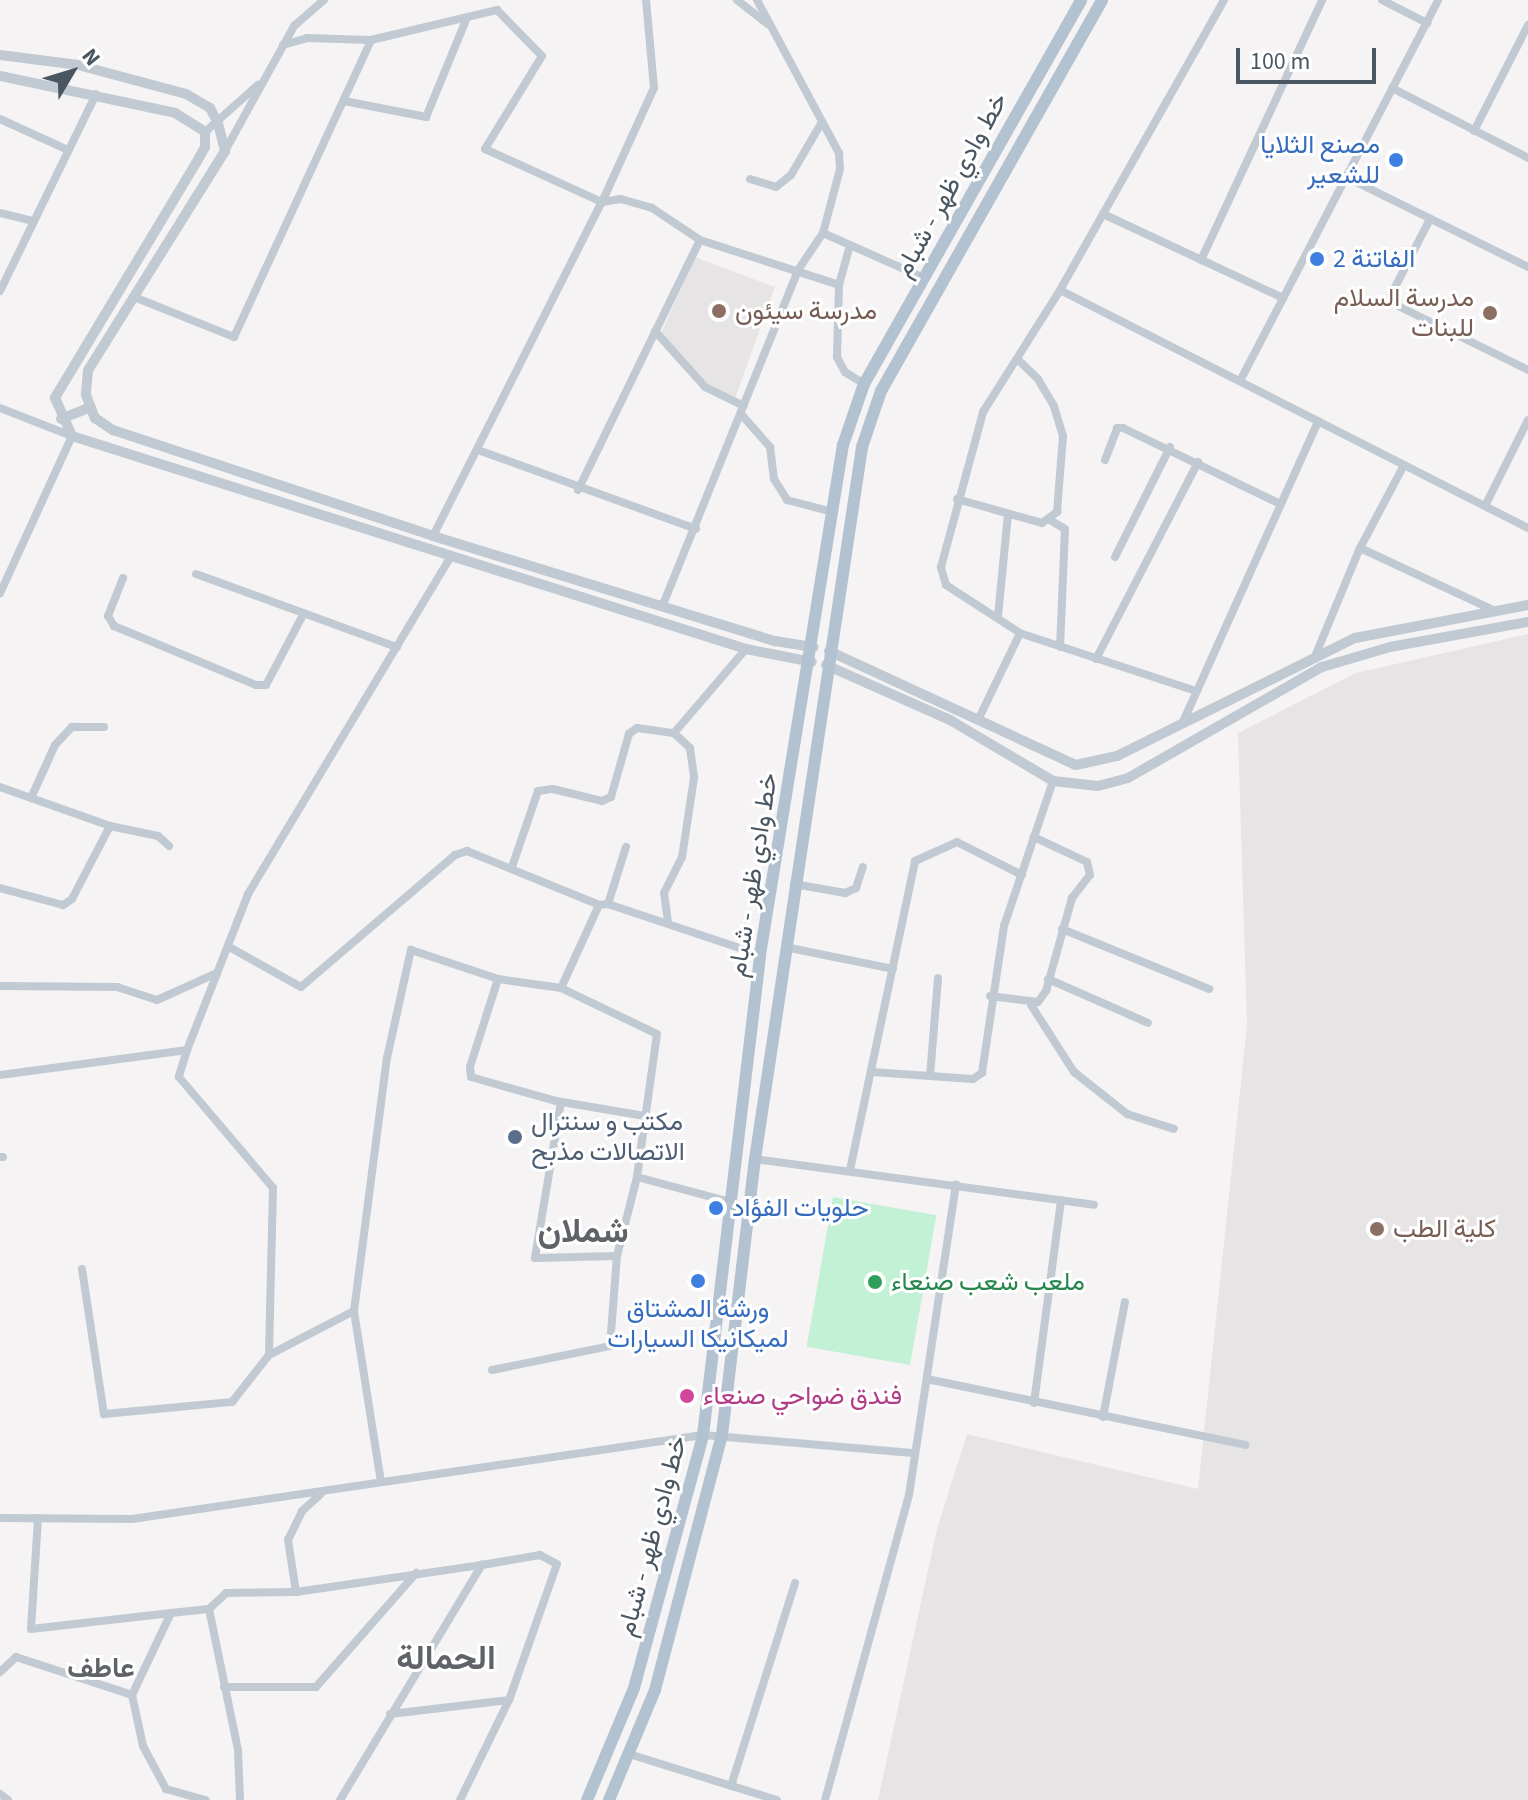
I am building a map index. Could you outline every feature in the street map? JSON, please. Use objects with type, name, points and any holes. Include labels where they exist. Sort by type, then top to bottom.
[{"type":"main road","name":"خط وادي ظهر - شبام","points":[[587,1800],[634,1688],[703,1435],[760,955],[812,662],[843,445],[864,384],[1081,0]]},
{"type":"main road","name":"خط وادي ظهر - شبام","points":[[609,1800],[655,1690],[722,1435],[755,1159],[785,947],[862,447],[881,391],[1102,0]]},
{"type":"main road","points":[[814,647],[829,651]]},
{"type":"main road","points":[[812,662],[826,665]]},
{"type":"street","points":[[324,0],[294,26],[225,151],[88,370],[95,418],[113,430],[433,536],[662,607],[814,647]]},
{"type":"street","points":[[433,536],[602,202],[654,88],[646,0]]},
{"type":"street","points":[[737,0],[771,26]]},
{"type":"street","points":[[662,607],[798,270],[823,233],[840,162],[757,0]]},
{"type":"street","points":[[1196,691],[1020,633],[946,585],[941,567],[983,412],[1060,290],[1224,0]]},
{"type":"street","points":[[1201,260],[1322,0]]},
{"type":"street","points":[[1382,0],[1427,23]]},
{"type":"street","points":[[1240,381],[1438,0]]},
{"type":"street","points":[[283,45],[307,38],[371,40],[466,20],[497,10],[542,56],[485,149],[602,202],[621,199],[652,208],[700,240],[839,285]]},
{"type":"street","points":[[344,101],[426,117],[466,20]]},
{"type":"street","points":[[1474,131],[1528,25]]},
{"type":"street","points":[[134,297],[234,337],[371,40]]},
{"type":"street","points":[[0,55],[78,65],[186,94],[210,108],[218,123],[225,151]]},
{"type":"street","points":[[205,132],[272,70]]},
{"type":"street","points":[[0,76],[175,113],[205,132]]},
{"type":"street","points":[[1392,88],[1528,158]]},
{"type":"street","points":[[0,291],[96,94]]},
{"type":"street","points":[[0,119],[68,150]]},
{"type":"street","points":[[750,179],[776,187],[791,175],[822,122]]},
{"type":"street","points":[[72,436],[61,419],[55,398],[196,163],[205,147],[205,132]]},
{"type":"street","points":[[1346,177],[1528,267]]},
{"type":"street","points":[[0,213],[33,221]]},
{"type":"street","points":[[1103,214],[1283,298]]},
{"type":"street","points":[[1430,219],[1388,301],[1528,370]]},
{"type":"street","points":[[823,233],[924,278]]},
{"type":"street","points":[[578,490],[700,240]]},
{"type":"street","points":[[850,245],[839,285],[837,357],[845,372],[864,384]]},
{"type":"street","points":[[1060,290],[1528,528]]},
{"type":"street","points":[[655,331],[705,387],[743,410],[770,447],[774,479],[787,500],[833,512]]},
{"type":"street","points":[[957,499],[1042,523],[1057,512],[1063,478],[1063,436],[1054,406],[1038,379],[1017,359]]},
{"type":"street","points":[[61,419],[91,407]]},
{"type":"street","points":[[0,408],[72,436],[450,558],[746,649],[812,662]]},
{"type":"street","points":[[1485,506],[1528,420]]},
{"type":"street","points":[[1183,722],[1278,503],[1318,421]]},
{"type":"street","points":[[1105,460],[1117,428],[1170,447],[1278,503]]},
{"type":"street","points":[[0,593],[72,436]]},
{"type":"street","points":[[1115,557],[1170,447]]},
{"type":"street","points":[[478,450],[578,490],[696,529]]},
{"type":"street","points":[[1096,659],[1198,462]]},
{"type":"street","points":[[1316,654],[1360,548],[1404,465]]},
{"type":"street","points":[[998,616],[1008,514]]},
{"type":"street","points":[[1050,520],[1065,529],[1060,647]]},
{"type":"street","points":[[1360,548],[1496,611]]},
{"type":"street","points":[[269,1355],[273,1188],[179,1077],[218,972],[231,948],[248,894],[450,558]]},
{"type":"street","points":[[196,574],[397,647]]},
{"type":"street","points":[[123,578],[108,616],[114,626],[256,685],[266,685],[304,613]]},
{"type":"street","points":[[829,651],[1076,765],[1117,756],[1316,654],[1355,638],[1528,605]]},
{"type":"street","points":[[826,665],[950,720],[1053,781],[1098,786],[1128,778],[1322,667],[1354,655],[1528,622]]},
{"type":"street","points":[[979,718],[1020,633]]},
{"type":"street","points":[[674,733],[746,649]]},
{"type":"street","points":[[31,798],[55,745],[72,727],[104,727]]},
{"type":"street","points":[[512,867],[538,791],[553,789],[602,801],[611,797],[629,734],[637,728],[674,733],[690,748],[694,778],[682,857],[664,893],[668,923]]},
{"type":"street","points":[[872,1072],[973,1079],[982,1073],[990,996],[1022,875],[1053,781]]},
{"type":"street","points":[[0,787],[110,826],[158,836],[169,846]]},
{"type":"street","points":[[0,888],[63,905],[72,899],[110,826]]},
{"type":"street","points":[[1031,1005],[1046,991],[1062,929],[1091,867],[1034,837]]},
{"type":"street","points":[[850,1170],[915,861],[957,842],[1022,875]]},
{"type":"street","points":[[561,988],[604,904],[626,847]]},
{"type":"street","points":[[231,948],[301,987],[455,855],[467,851],[604,904],[760,955]]},
{"type":"street","points":[[794,884],[845,893],[856,888],[863,867]]},
{"type":"street","points":[[1062,929],[1209,989]]},
{"type":"street","points":[[785,947],[893,969]]},
{"type":"street","points":[[381,1482],[354,1311],[387,1058],[411,950],[498,979],[561,988],[657,1034],[637,1177],[617,1256],[610,1346],[492,1370]]},
{"type":"street","points":[[0,986],[117,987],[157,1000],[218,972]]},
{"type":"street","points":[[930,1076],[938,978]]},
{"type":"street","points":[[498,979],[470,1067],[471,1077],[561,1102],[645,1116]]},
{"type":"street","points":[[1048,979],[1148,1023]]},
{"type":"street","points":[[990,996],[1031,1005],[1074,1072],[1127,1114],[1174,1129]]},
{"type":"street","points":[[0,1075],[187,1050]]},
{"type":"street","points":[[561,1102],[535,1258],[617,1256]]},
{"type":"street","points":[[755,1159],[1094,1205]]},
{"type":"street","points":[[637,1177],[730,1202]]},
{"type":"street","points":[[825,1800],[909,1495],[956,1185]]},
{"type":"street","points":[[1034,1403],[1061,1200]]},
{"type":"street","points":[[82,1269],[104,1414],[232,1402],[269,1355],[354,1311]]},
{"type":"street","points":[[1103,1417],[1125,1302]]},
{"type":"street","points":[[927,1379],[1245,1445]]},
{"type":"street","points":[[0,1518],[132,1519],[703,1435],[915,1453]]},
{"type":"street","points":[[296,1592],[288,1540],[302,1511],[325,1491]]},
{"type":"street","points":[[38,1518],[31,1629],[209,1609],[226,1593],[296,1592],[540,1555],[557,1564],[509,1700],[460,1800]]},
{"type":"street","points":[[340,1800],[482,1565]]},
{"type":"street","points":[[224,1687],[316,1687],[417,1573]]},
{"type":"street","points":[[731,1786],[795,1583]]},
{"type":"street","points":[[209,1609],[238,1750],[240,1800]]},
{"type":"street","points":[[171,1613],[132,1695],[143,1746],[166,1789],[205,1800]]},
{"type":"street","points":[[0,1672],[16,1657],[132,1695]]},
{"type":"street","points":[[390,1714],[509,1700]]},
{"type":"street","points":[[629,1754],[777,1800]]},
{"type":"street","points":[[0,1794],[8,1800]]},
{"type":"shaded area","name":"مدرسة سيئون","points":[[695,257],[775,287],[733,404],[704,385],[660,335]]},
{"type":"shaded area","name":"كلية الطب","points":[[1528,634],[1528,1800],[878,1800],[937,1529],[967,1434],[1198,1489],[1247,1025],[1238,733],[1356,673]]},
{"type":"green space","name":"ملعب شعب صنعاء","points":[[833,1197],[936,1215],[910,1365],[807,1347]]},
{"type":"place","name":"مصنع الثلايا للشعير","points":[[1396,160]]},
{"type":"place","name":"الفاتنة 2","points":[[1317,259]]},
{"type":"place","name":"مدرسة سيئون","points":[[719,311]]},
{"type":"place","name":"مدرسة السلام للبنات","points":[[1490,313]]},
{"type":"place","name":"مكتب و سنترال الاتصالات مذبح","points":[[515,1137]]},
{"type":"place","name":"حلويات الفؤاد","points":[[716,1208]]},
{"type":"place","name":"كلية الطب","points":[[1377,1229]]},
{"type":"place","name":"ورشة المشتاق لميكانيكا السيارات","points":[[698,1281]]},
{"type":"place","name":"ملعب شعب صنعاء","points":[[875,1282]]},
{"type":"place","name":"فندق ضواحي صنعاء","points":[[687,1396]]},
{"type":"district","name":"شملان","points":[[583,1232]]},
{"type":"district","name":"الحمالة","points":[[446,1659]]},
{"type":"district","name":"عاطف","points":[[101,1668]]}]
